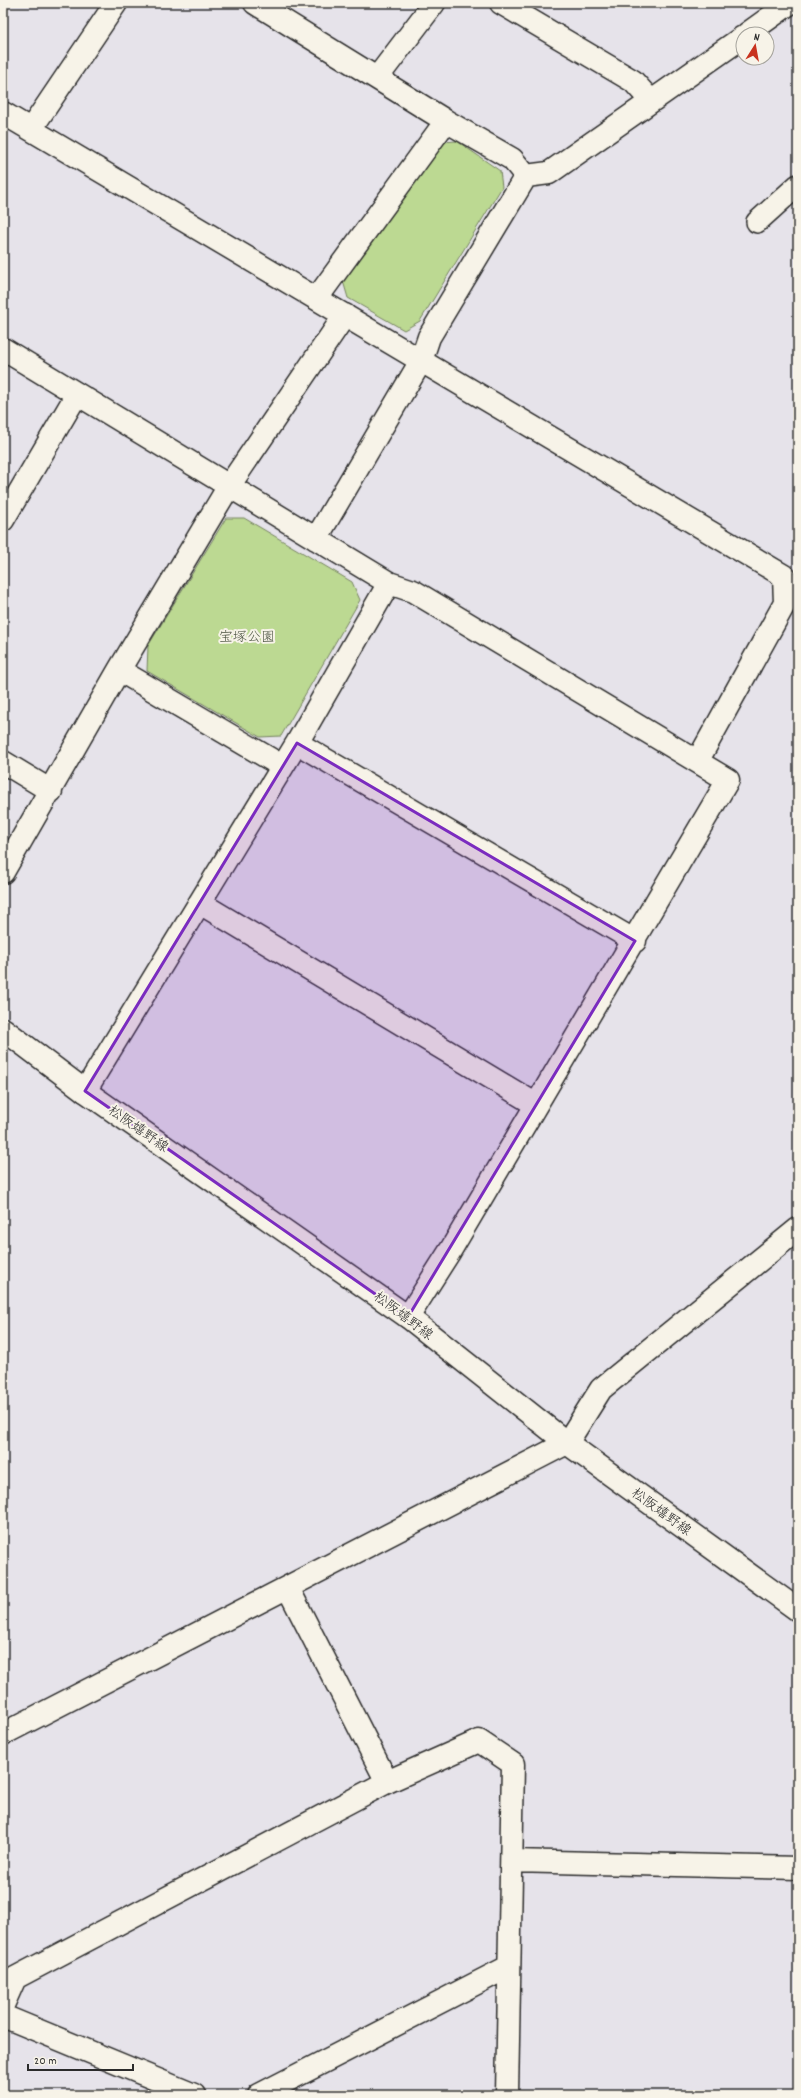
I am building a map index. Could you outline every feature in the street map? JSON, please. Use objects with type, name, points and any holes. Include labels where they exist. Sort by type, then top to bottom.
[{"type":"street","points":[[31,129],[116,3]]},
{"type":"street","points":[[255,3],[446,121],[512,159],[526,176]]},
{"type":"street","points":[[377,78],[434,3]]},
{"type":"street","points":[[501,3],[633,81],[651,101]]},
{"type":"street","points":[[757,26],[790,3]]},
{"type":"street","points":[[526,176],[549,174],[735,42]]},
{"type":"street","points":[[3,113],[318,298],[421,361],[784,576],[785,603],[698,760]]},
{"type":"street","points":[[318,298],[446,121]]},
{"type":"street","points":[[316,539],[421,361],[429,338],[526,176]]},
{"type":"street","points":[[3,872],[51,791],[119,670],[229,486],[345,315]]},
{"type":"street","points":[[3,349],[389,583],[413,591],[698,760],[728,780],[635,941],[535,1104],[450,1251],[408,1317]]},
{"type":"street","points":[[3,520],[77,394]]},
{"type":"street","points":[[85,1091],[297,743],[389,583]]},
{"type":"street","points":[[119,670],[282,766]]},
{"type":"street","points":[[297,743],[635,941]]},
{"type":"street","points":[[3,762],[51,791]]},
{"type":"street","points":[[200,903],[535,1104]]},
{"type":"street","name":"松阪嬉野線","points":[[5,1035],[408,1317],[567,1443],[798,1610]]},
{"type":"street","points":[[3,1734],[567,1443],[601,1389],[798,1229]]},
{"type":"street","points":[[288,1588],[387,1782]]},
{"type":"street","points":[[3,2005],[15,1978],[387,1782],[479,1741],[513,1764],[512,1861],[508,1967],[507,2095]]},
{"type":"street","points":[[512,1861],[798,1868]]},
{"type":"street","points":[[259,2095],[508,1967]]},
{"type":"street","points":[[3,2016],[194,2095]]},
{"type":"lane","points":[[757,222],[798,185]]},
{"type":"highlighted area","points":[[297,743],[635,941],[408,1317],[85,1091]]},
{"type":"green space","points":[[457,141],[500,171],[502,187],[420,321],[404,330],[348,298],[343,281],[441,142]]},
{"type":"green space","name":"宝塚公園","points":[[226,518],[244,518],[352,582],[360,600],[281,736],[260,737],[147,671],[148,646]]}]
